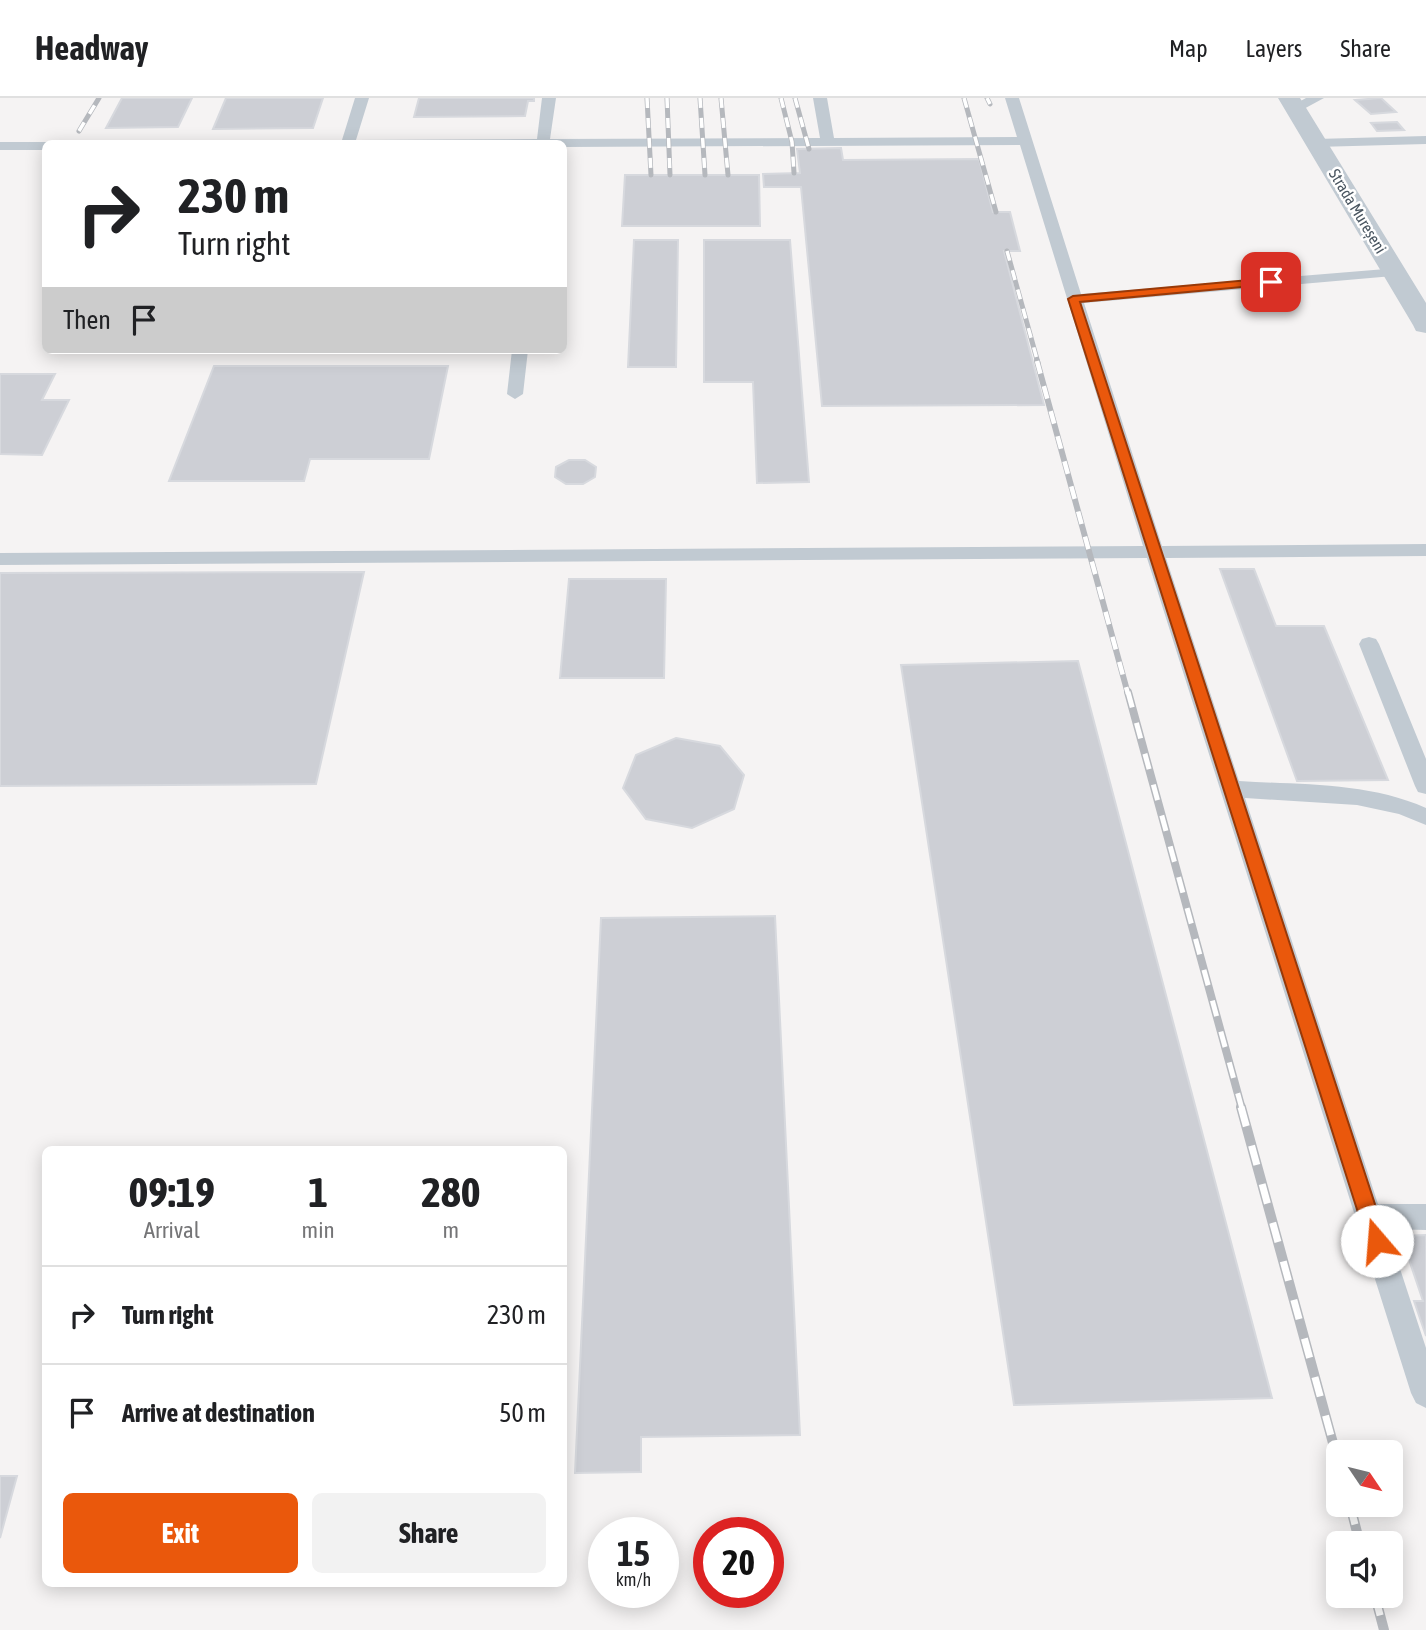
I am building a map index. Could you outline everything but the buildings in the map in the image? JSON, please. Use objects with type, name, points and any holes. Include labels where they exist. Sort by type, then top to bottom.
[{"type":"street","name":"Strada Mureșeni","points":[[1300,101],[1317,143],[1426,325]]},
{"type":"lane","points":[[349,140],[362,98]]},
{"type":"lane","points":[[543,140],[549,98]]},
{"type":"lane","points":[[820,98],[828,142]]},
{"type":"lane","points":[[1012,98],[1073,299],[1426,1393]]},
{"type":"lane","points":[[1317,143],[1426,140]]},
{"type":"lane","points":[[567,143],[1025,141]]},
{"type":"lane","points":[[0,146],[42,146]]},
{"type":"lane","points":[[1073,299],[1393,271]]},
{"type":"lane","points":[[515,394],[520,354]]},
{"type":"lane","points":[[0,559],[1426,550]]},
{"type":"lane","points":[[1368,644],[1426,786]]},
{"type":"lane","points":[[1231,789],[1368,799],[1408,807],[1426,817]]},
{"type":"lane","points":[[1369,1216],[1426,1217]]},
{"type":"railway","points":[[79,131],[99,98]]},
{"type":"railway","points":[[647,98],[651,175]]},
{"type":"railway","points":[[667,98],[670,175]]},
{"type":"railway","points":[[700,98],[705,175]]},
{"type":"railway","points":[[721,98],[728,175]]},
{"type":"railway","points":[[781,98],[792,142],[794,173]]},
{"type":"railway","points":[[795,98],[809,149]]},
{"type":"railway","points":[[964,98],[996,212]]},
{"type":"railway","points":[[987,98],[990,104]]},
{"type":"railway","points":[[1007,251],[1038,363]]},
{"type":"railway","points":[[1037,361],[1128,694]]},
{"type":"railway","points":[[1128,692],[1242,1109]]},
{"type":"railway","points":[[1241,1107],[1332,1440]]},
{"type":"railway","points":[[1353,1517],[1357,1531]]},
{"type":"railway","points":[[1378,1608],[1384,1630]]},
{"type":"route","points":[[1271,282],[1073,299],[1377,1241]]}]
